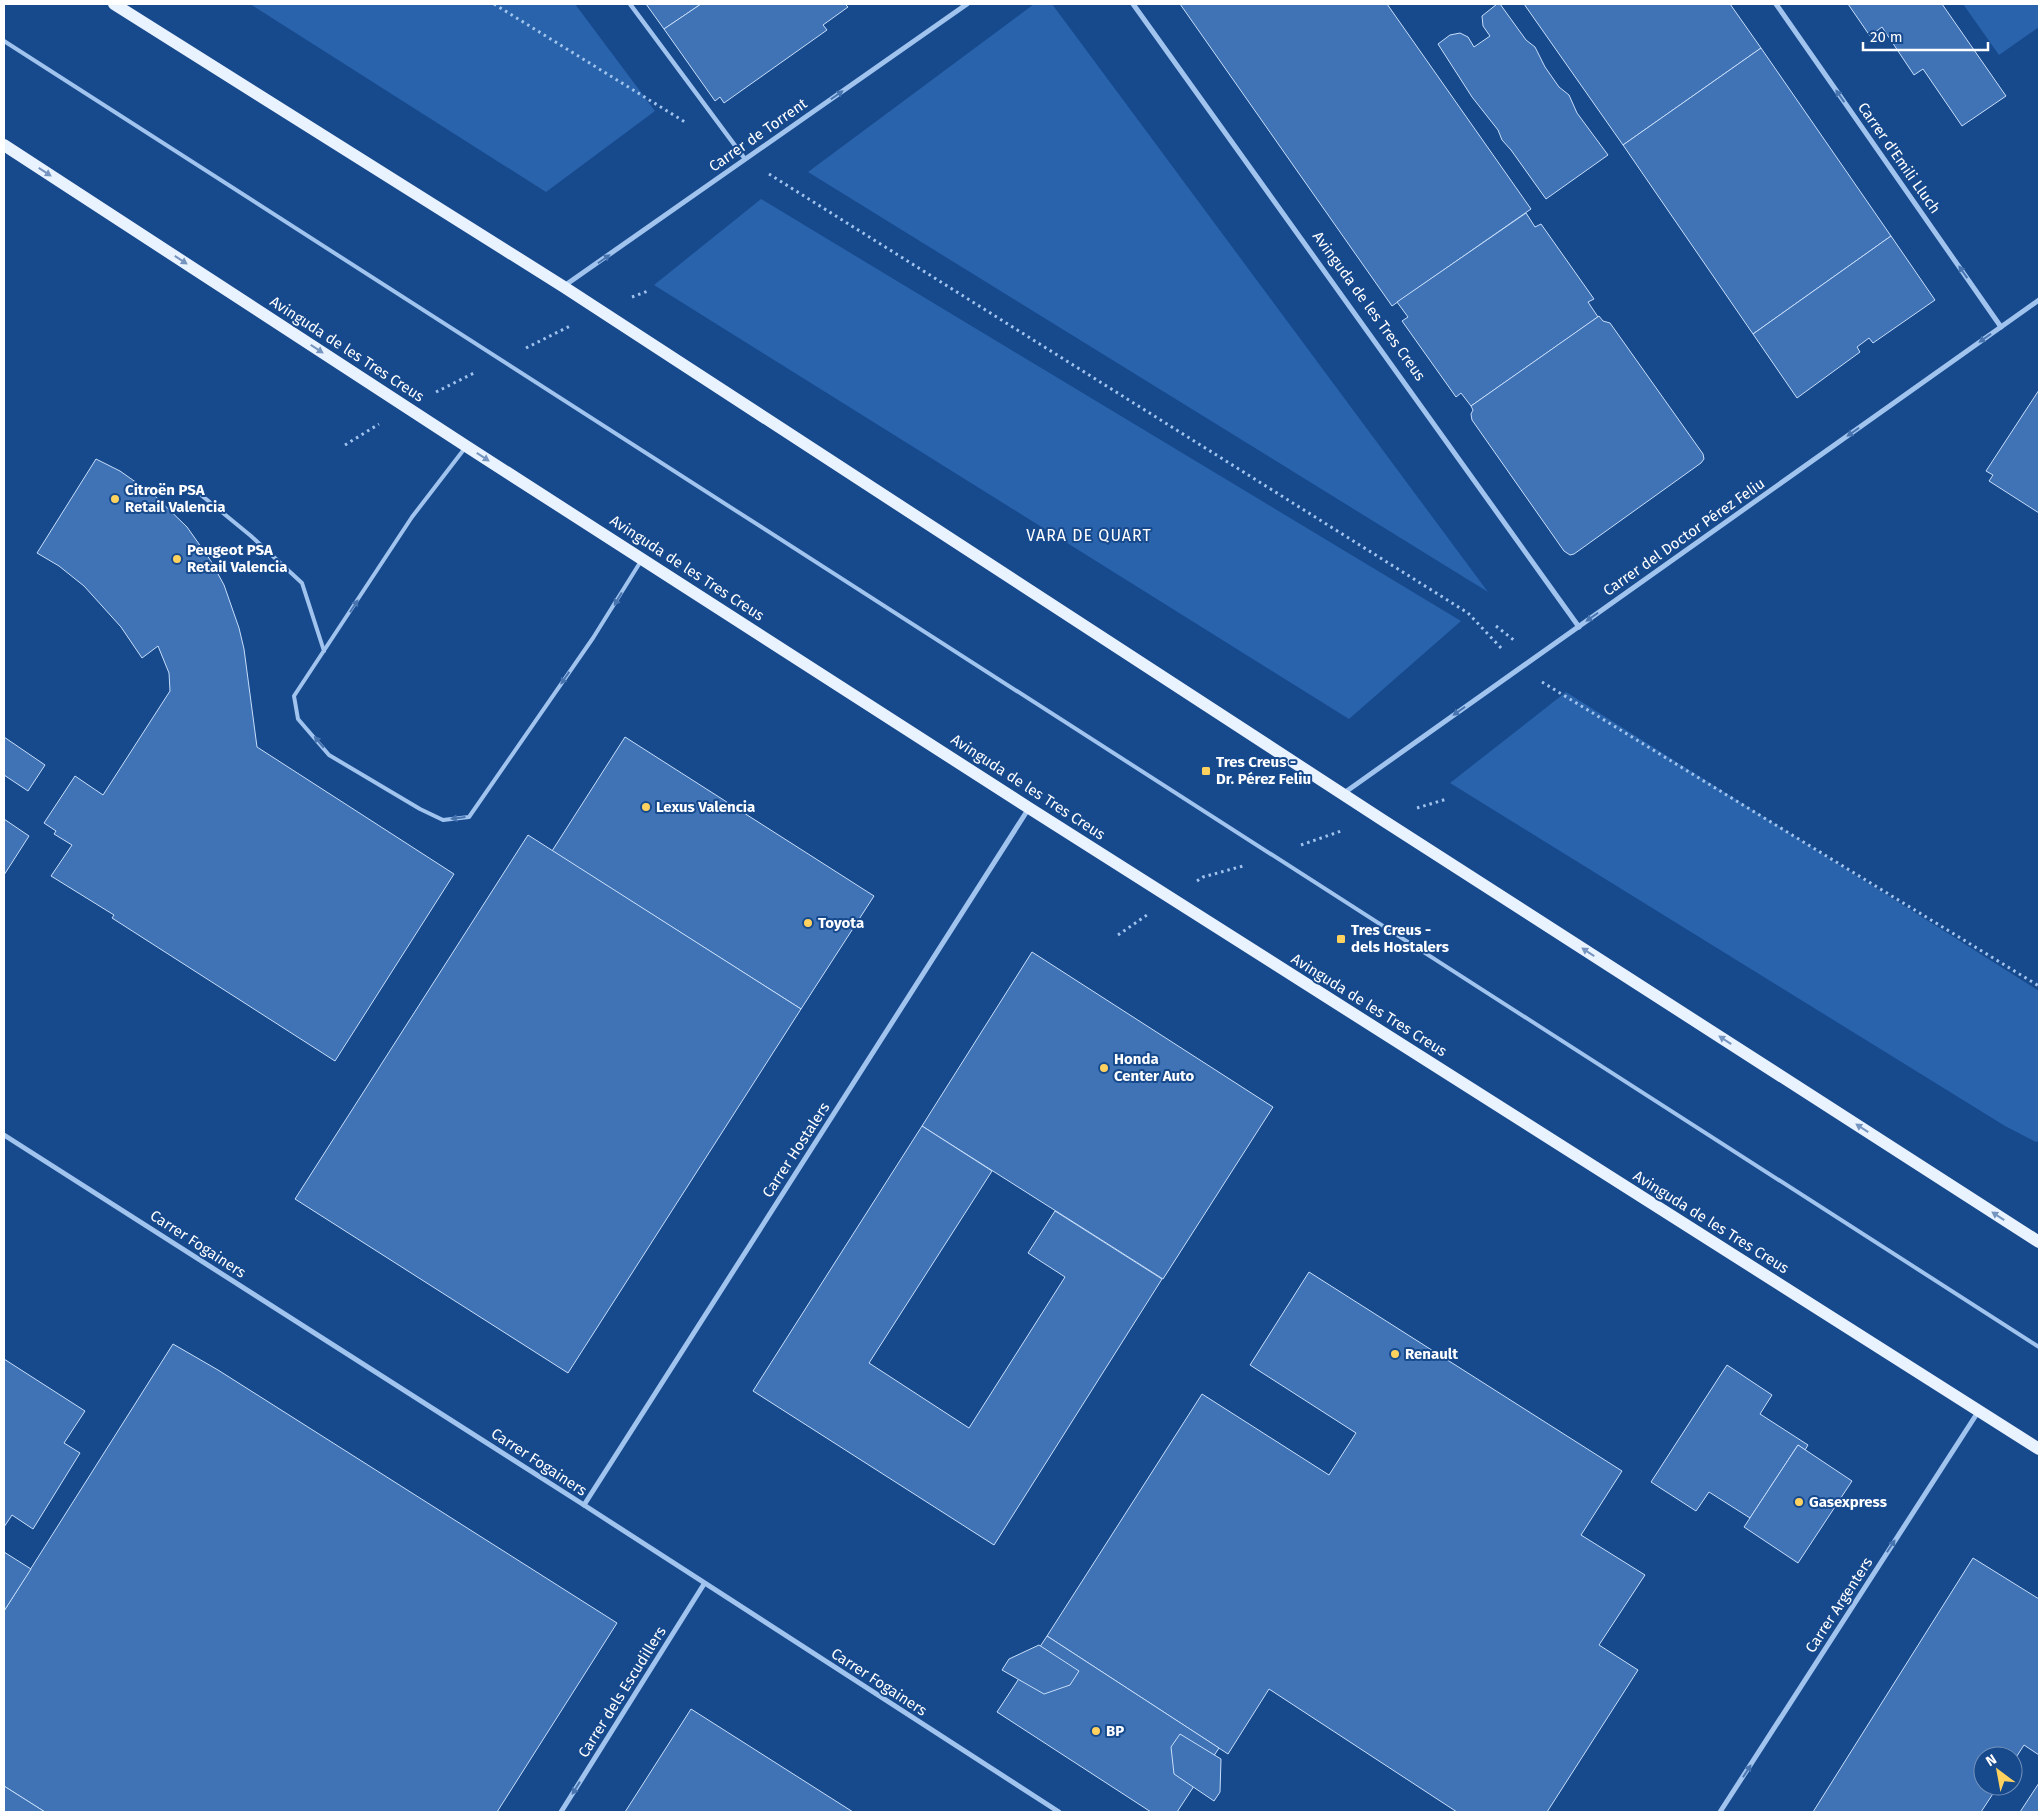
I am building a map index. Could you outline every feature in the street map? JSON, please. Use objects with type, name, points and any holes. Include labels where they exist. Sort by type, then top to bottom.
[{"type":"main road","points":[[114,4],[564,287],[1343,794],[2039,1242]]},
{"type":"main road","name":"Avinguda de les Tres Creus","points":[[4,145],[466,446],[1029,808],[2039,1449]]},
{"type":"street","points":[[630,4],[745,160]]},
{"type":"street","name":"Carrer de Torrent","points":[[564,287],[967,4]]},
{"type":"street","name":"Avinguda de les Tres Creus","points":[[1133,4],[1579,627]]},
{"type":"street","name":"Carrer d'Emili Lluch","points":[[1776,4],[2001,327]]},
{"type":"street","name":"Carrer del Doctor Pérez Feliu","points":[[1343,794],[2039,300]]},
{"type":"street","name":"Carrer Hostalers","points":[[584,1505],[1029,808]]},
{"type":"street","name":"Carrer Fogainers","points":[[4,1135],[584,1505],[1059,1812]]},
{"type":"street","name":"Carrer Argenters","points":[[1720,1812],[1978,1412]]},
{"type":"street","name":"Carrer dels Escudillers","points":[[561,1812],[704,1584]]},
{"type":"lane","points":[[4,41],[2039,1347]]},
{"type":"lane","points":[[466,446],[412,517],[294,696],[298,719],[329,755],[420,809],[443,820],[469,816],[593,638],[642,559]]},
{"type":"lane","points":[[195,490],[251,536],[302,583],[324,651]]},
{"type":"path","points":[[494,4],[687,123]]},
{"type":"path","points":[[745,160],[1468,613],[1520,668],[2039,986]]},
{"type":"shaded area","points":[[250,4],[575,4],[655,111],[546,192]]},
{"type":"shaded area","points":[[1034,4],[1052,4],[1488,592],[808,172]]},
{"type":"shaded area","points":[[1963,4],[2039,4],[2039,27],[1999,55]]},
{"type":"shaded area","points":[[761,199],[1461,621],[1349,719],[654,285]]},
{"type":"shaded area","points":[[1566,692],[2039,991],[2039,1141],[2036,1142],[2005,1126],[1450,783]]},
{"type":"building","points":[[646,4],[701,4],[664,29]]},
{"type":"building","points":[[701,4],[845,4],[848,7],[823,25],[827,30],[724,103],[720,97],[715,101],[664,29]]},
{"type":"building","points":[[1180,4],[1387,4],[1531,209],[1392,306]]},
{"type":"building","points":[[1497,4],[1500,4],[1526,40],[1535,47],[1545,67],[1559,87],[1569,95],[1577,113],[1608,155],[1546,199],[1502,140],[1498,130],[1472,97],[1438,44],[1450,35],[1460,33],[1468,37],[1474,47],[1490,36],[1483,26],[1482,16]]},
{"type":"building","points":[[1524,4],[1730,4],[1761,48],[1623,145]]},
{"type":"building","points":[[1848,4],[1942,4],[2006,96],[1962,126],[1923,69],[1914,75],[1882,27],[1870,36]]},
{"type":"building","points":[[1761,48],[1891,236],[1753,334],[1623,145]]},
{"type":"building","points":[[1526,213],[1535,227],[1541,224],[1594,299],[1588,302],[1598,317],[1471,406],[1461,393],[1456,397],[1402,321],[1408,317],[1397,302]]},
{"type":"building","points":[[1891,236],[1935,300],[1873,343],[1869,338],[1857,347],[1860,352],[1797,398],[1753,334]]},
{"type":"building","points":[[1599,316],[1603,321],[1610,323],[1703,454],[1704,459],[1574,554],[1570,555],[1564,551],[1472,420],[1471,414],[1473,410],[1471,406]]},
{"type":"building","points":[[2039,390],[2039,513],[1989,481],[1993,475],[1986,471]]},
{"type":"building","points":[[96,459],[120,471],[154,495],[187,527],[211,561],[224,585],[239,628],[244,649],[257,747],[454,874],[335,1061],[112,918],[114,915],[51,876],[72,845],[54,834],[56,831],[44,823],[75,776],[103,795],[170,691],[169,673],[158,646],[142,658],[121,627],[84,586],[59,566],[37,553]]},
{"type":"building","points":[[4,737],[45,765],[28,791],[4,775]]},
{"type":"building","points":[[625,737],[874,896],[801,1009],[552,851]]},
{"type":"building","points":[[4,819],[29,836],[4,875]]},
{"type":"building","points":[[528,835],[801,1009],[568,1373],[295,1199]]},
{"type":"building","points":[[1032,952],[1273,1107],[1163,1279],[922,1126]]},
{"type":"building","points":[[922,1126],[992,1171],[869,1363],[969,1428],[1065,1277],[1028,1253],[1055,1211],[1162,1279],[994,1545],[753,1391]]},
{"type":"building","points":[[1309,1272],[1622,1471],[1581,1535],[1645,1575],[1599,1645],[1638,1670],[1547,1812],[1457,1812],[1269,1689],[1228,1754],[1047,1636],[1202,1394],[1329,1475],[1356,1433],[1250,1365]]},
{"type":"building","points":[[173,1344],[218,1370],[617,1623],[497,1812],[45,1812],[4,1786],[4,1611]]},
{"type":"building","points":[[4,1359],[85,1411],[64,1443],[80,1453],[33,1529],[12,1515],[4,1527]]},
{"type":"building","points":[[1727,1365],[1772,1395],[1760,1414],[1808,1445],[1805,1450],[1798,1445],[1750,1518],[1709,1492],[1696,1511],[1651,1482]]},
{"type":"building","points":[[1798,1445],[1852,1481],[1798,1563],[1744,1527]]},
{"type":"building","points":[[4,1552],[31,1569],[4,1611]]},
{"type":"building","points":[[1973,1558],[2039,1599],[2039,1755],[2024,1745],[2023,1747],[1973,1746],[1973,1796],[1991,1796],[1981,1812],[1813,1812]]},
{"type":"building","name":"BP","points":[[1047,1636],[1219,1748],[1177,1812],[1151,1812],[997,1712]]},
{"type":"building","points":[[1039,1645],[1079,1671],[1070,1685],[1044,1694],[1002,1670],[1009,1659]]},
{"type":"building","points":[[691,1709],[853,1812],[625,1812]]},
{"type":"building","points":[[1180,1734],[1221,1759],[1220,1792],[1214,1801],[1174,1774],[1171,1747]]},
{"type":"building","points":[[2039,1783],[2039,1812],[2020,1812]]},
{"type":"building","points":[[4,1786],[45,1812],[4,1812]]},
{"type":"place","name":"Citroën PSA Retail Valencia","points":[[115,499]]},
{"type":"place","name":"Peugeot PSA Retail Valencia","points":[[177,559]]},
{"type":"place","name":"Tres Creus - Dr. Pérez Feliu","points":[[1206,771]]},
{"type":"place","name":"Lexus Valencia","points":[[646,807]]},
{"type":"place","name":"Toyota","points":[[808,923]]},
{"type":"place","name":"Tres Creus - dels Hostalers","points":[[1341,939]]},
{"type":"place","name":"Honda Center Auto","points":[[1104,1068]]},
{"type":"place","name":"Renault","points":[[1395,1354]]},
{"type":"place","name":"Gasexpress","points":[[1799,1502]]},
{"type":"place","name":"BP","points":[[1096,1731]]},
{"type":"district","name":"VARA DE QUART","points":[[1089,535]]}]
